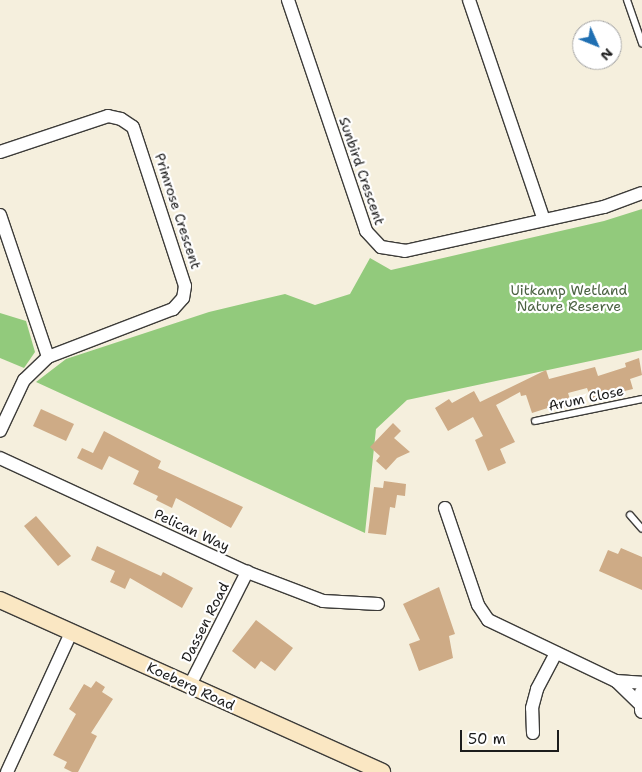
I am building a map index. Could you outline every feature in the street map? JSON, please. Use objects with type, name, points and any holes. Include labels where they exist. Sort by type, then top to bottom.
[{"type":"main road","name":"Koeberg Road","points":[[0,600],[382,772]]},
{"type":"street","name":"Sunbird Crescent","points":[[288,0],[366,231],[375,243],[389,250],[405,250],[604,207],[642,194]]},
{"type":"street","points":[[469,0],[544,220]]},
{"type":"street","name":"Primrose Crescent","points":[[0,152],[95,118],[108,116],[121,119],[138,136],[185,280],[183,298],[173,309],[48,357],[24,380],[0,430]]},
{"type":"street","points":[[0,215],[48,357]]},
{"type":"street","name":"Pelican Way","points":[[0,458],[247,572],[323,601],[378,604]]},
{"type":"street","points":[[445,508],[484,616],[497,626],[616,681],[641,702]]},
{"type":"street","name":"Dassen Road","points":[[190,685],[247,572]]},
{"type":"street","points":[[7,772],[71,633]]},
{"type":"street","points":[[533,732],[532,708],[537,689],[556,653]]},
{"type":"street","points":[[616,681],[642,683]]},
{"type":"lane","points":[[628,0],[642,42]]},
{"type":"lane","name":"Arum Close","points":[[535,422],[642,399]]},
{"type":"lane","points":[[630,515],[642,529]]},
{"type":"green space","name":"Uitkamp Wetland Nature Reserve","points":[[642,209],[642,350],[407,400],[376,429],[365,533],[36,382],[66,359],[209,312],[285,294],[315,305],[350,294],[370,258],[391,270],[604,221]]},
{"type":"green space","points":[[0,313],[26,321],[35,352],[24,368],[0,358]]},
{"type":"building","points":[[639,358],[642,375],[630,379],[633,389],[591,399],[587,388],[568,393],[572,405],[561,408],[560,404],[532,413],[526,395],[521,396],[520,392],[496,405],[515,442],[500,449],[506,463],[488,471],[475,440],[483,436],[473,417],[448,431],[435,408],[449,399],[452,403],[474,391],[480,402],[546,370],[549,379],[595,367],[598,376],[626,367],[625,363]]},
{"type":"building","points":[[41,409],[74,424],[66,441],[33,426]]},
{"type":"building","points":[[393,423],[401,431],[394,438],[410,452],[397,458],[386,470],[376,461],[380,456],[370,447]]},
{"type":"building","points":[[104,431],[161,461],[158,468],[243,507],[231,528],[176,498],[172,508],[156,500],[158,496],[133,484],[139,471],[109,456],[102,470],[77,458],[82,448],[93,453]]},
{"type":"building","points":[[384,481],[406,484],[405,496],[397,495],[395,508],[390,507],[386,535],[368,533],[374,487],[383,488]]},
{"type":"building","points":[[36,516],[71,556],[58,566],[24,526]]},
{"type":"building","points":[[97,546],[161,576],[163,572],[193,588],[182,608],[130,578],[125,589],[110,582],[115,571],[91,560]]},
{"type":"building","points":[[621,548],[642,557],[642,590],[599,571],[608,550],[618,554]]},
{"type":"building","points":[[439,587],[455,634],[449,636],[453,658],[419,671],[409,644],[420,640],[403,604]]},
{"type":"building","points":[[256,620],[293,648],[275,671],[261,661],[255,669],[232,651]]},
{"type":"building","points":[[96,681],[105,687],[102,692],[113,699],[91,733],[97,736],[78,772],[72,772],[64,768],[67,762],[53,755],[76,714],[69,709],[84,684],[91,688]]}]
